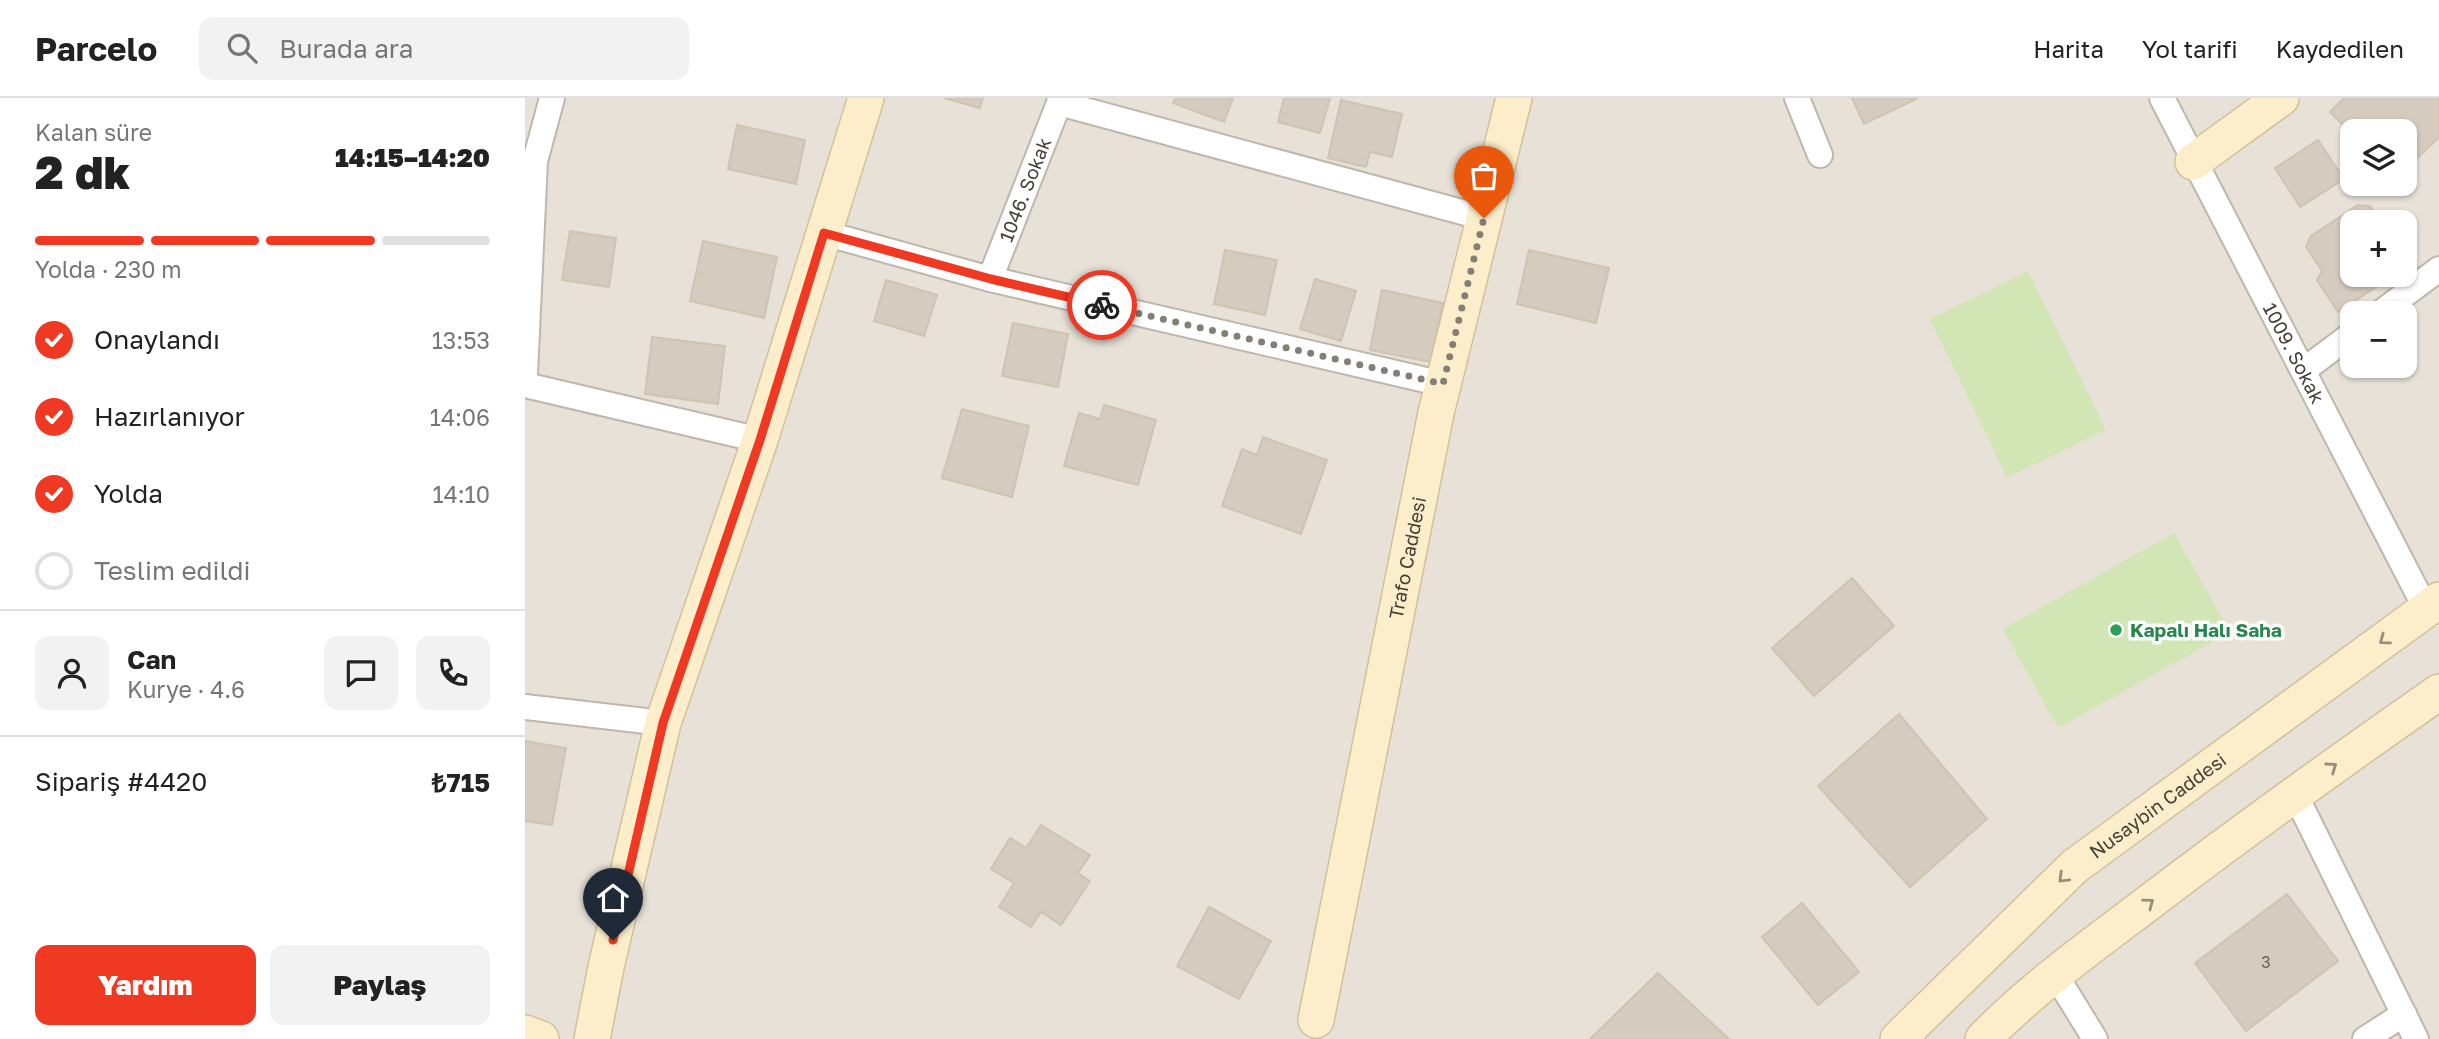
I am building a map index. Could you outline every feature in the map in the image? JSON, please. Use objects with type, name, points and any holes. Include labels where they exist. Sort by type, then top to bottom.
[{"type":"street","points":[[525,374],[530,160],[552,98]]},
{"type":"street","points":[[592,1039],[606,967],[663,723],[760,440],[866,98]]},
{"type":"street","name":"Trafo Caddesi","points":[[1313,1033],[1443,384],[1514,98]]},
{"type":"street","points":[[1797,98],[1820,155]]},
{"type":"street","name":"1009. Sokak","points":[[2162,98],[2193,162],[2304,370],[2433,604]]},
{"type":"street","points":[[2193,162],[2281,98]]},
{"type":"street","points":[[1060,100],[1484,218]]},
{"type":"street","name":"1046. Sokak","points":[[991,279],[1060,100]]},
{"type":"street","points":[[824,233],[991,279],[1443,384]]},
{"type":"street","points":[[2396,301],[2439,269]]},
{"type":"street","points":[[2304,370],[2340,343]]},
{"type":"street","points":[[525,385],[760,440]]},
{"type":"street","name":"Nusaybin Caddesi","points":[[1898,1039],[2075,866],[2433,604]]},
{"type":"street","points":[[1983,1039],[2011,1010],[2055,974],[2294,794],[2439,692]]},
{"type":"street","points":[[525,707],[663,723]]},
{"type":"street","points":[[2294,794],[2317,835],[2416,1039]]},
{"type":"street","points":[[2055,974],[2095,1039]]},
{"type":"street","points":[[2365,1039],[2404,1014]]},
{"type":"street","points":[[525,1033],[541,1039]]},
{"type":"shaded area","points":[[525,98],[2439,98],[2439,1039],[525,1039]]},
{"type":"green space","points":[[2028,271],[2106,430],[2007,477],[1930,319]]},
{"type":"green space","name":"Kapalı Halı Saha","points":[[2174,533],[2230,632],[2058,728],[2003,629]]},
{"type":"building","points":[[944,98],[983,98],[980,108]]},
{"type":"building","points":[[1175,98],[1233,98],[1224,122],[1173,103]]},
{"type":"building","points":[[1284,98],[1330,98],[1320,133],[1278,122]]},
{"type":"building","points":[[1852,98],[1918,98],[1864,124]]},
{"type":"building","points":[[2344,98],[2439,98],[2439,137],[2417,158],[2417,119],[2340,119],[2340,122],[2330,112]]},
{"type":"building","points":[[1341,100],[1402,114],[1392,157],[1370,152],[1366,167],[1328,158]]},
{"type":"building","points":[[737,125],[805,140],[796,184],[728,169]]},
{"type":"building","points":[[2318,140],[2340,173],[2340,182],[2300,207],[2275,168]]},
{"type":"building","points":[[2358,205],[2370,206],[2372,210],[2350,210]]},
{"type":"building","points":[[2340,217],[2340,287],[2376,287],[2355,301],[2340,301],[2338,312],[2317,280],[2322,271],[2306,247],[2311,236]]},
{"type":"building","points":[[570,231],[616,238],[609,287],[562,280]]},
{"type":"building","points":[[703,241],[777,257],[764,318],[690,301]]},
{"type":"building","points":[[1225,250],[1277,260],[1265,315],[1214,304]]},
{"type":"building","points":[[1529,250],[1609,268],[1596,323],[1517,304]]},
{"type":"building","points":[[1315,279],[1356,291],[1341,341],[1300,329]]},
{"type":"building","points":[[886,280],[937,295],[924,336],[874,321]]},
{"type":"building","points":[[1382,290],[1443,303],[1431,362],[1370,350]]},
{"type":"building","points":[[1013,323],[1068,334],[1058,387],[1002,376]]},
{"type":"building","points":[[652,337],[725,346],[718,404],[645,394]]},
{"type":"building","points":[[1104,405],[1156,420],[1138,485],[1064,466],[1079,413],[1100,419]]},
{"type":"building","points":[[962,409],[1029,426],[1012,497],[942,478]]},
{"type":"building","points":[[1263,437],[1327,460],[1301,534],[1222,506],[1242,449],[1257,455]]},
{"type":"building","points":[[1852,578],[1894,626],[1814,696],[1772,648]]},
{"type":"building","points":[[1899,714],[1987,819],[1910,887],[1818,786]]},
{"type":"building","points":[[525,741],[566,748],[552,825],[525,821]]},
{"type":"building","points":[[1041,825],[1090,855],[1078,873],[1090,881],[1061,925],[1041,912],[1031,927],[999,907],[1014,883],[991,869],[1010,838],[1026,848]]},
{"type":"building","points":[[2287,894],[2338,961],[2246,1031],[2195,963]]},
{"type":"building","points":[[1802,903],[1859,972],[1818,1005],[1762,937]]},
{"type":"building","points":[[1209,907],[1271,941],[1239,999],[1177,966]]},
{"type":"building","points":[[1658,973],[1729,1039],[1590,1039]]},
{"type":"way so far","points":[[1102,305],[1443,384],[1484,218]]},
{"type":"place","name":"Kapalı Halı Saha","points":[[2116,630]]},
{"type":"route","points":[[613,940],[663,723],[760,440],[824,233],[991,279],[1102,305]]}]
